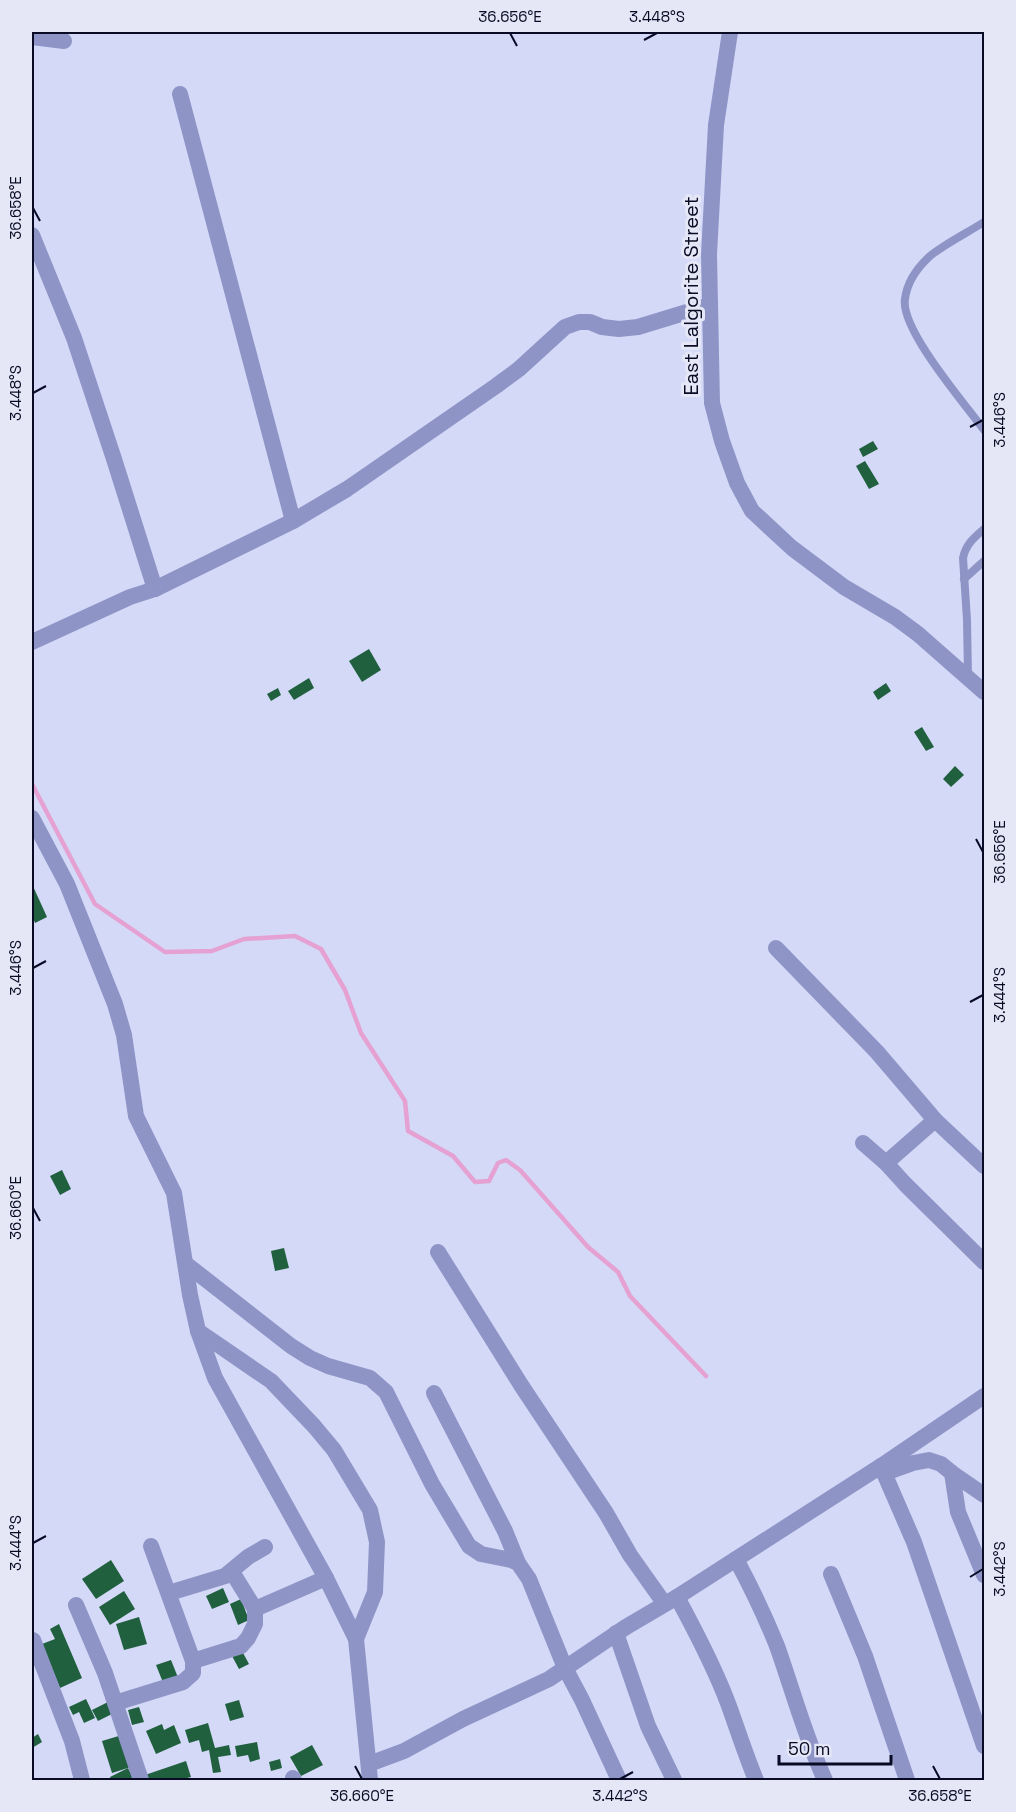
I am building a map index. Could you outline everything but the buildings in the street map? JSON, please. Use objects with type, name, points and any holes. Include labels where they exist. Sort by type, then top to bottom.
[{"type":"street","name":"East Lalgorite Street","points":[[730,32],[716,126],[709,254],[712,403],[736,483],[752,511],[792,548],[844,587],[896,617],[984,692]]},
{"type":"street","points":[[32,37],[64,41]]},
{"type":"street","points":[[180,94],[292,521]]},
{"type":"street","points":[[32,235],[74,338],[155,588]]},
{"type":"street","points":[[32,642],[120,601],[155,588],[292,521],[347,489],[519,369],[565,327],[579,322],[590,322],[602,327],[619,329],[638,327],[710,305]]},
{"type":"street","points":[[32,818],[67,884],[115,1004],[124,1035],[136,1116],[174,1193],[198,1331],[215,1378],[326,1578],[356,1639],[369,1772],[463,1719],[549,1679],[616,1633],[883,1469],[984,1396]]},
{"type":"street","points":[[776,948],[877,1052],[935,1120],[984,1166]]},
{"type":"street","points":[[886,1163],[935,1120]]},
{"type":"street","points":[[863,1143],[886,1163],[984,1262]]},
{"type":"street","points":[[438,1252],[521,1385],[606,1513],[630,1555],[671,1600],[717,1677],[756,1780]]},
{"type":"street","points":[[186,1264],[291,1346],[319,1362],[370,1378],[377,1383],[392,1402],[432,1484],[469,1546],[481,1554],[518,1563]]},
{"type":"street","points":[[198,1331],[271,1381],[334,1450],[370,1510],[377,1542],[375,1592],[356,1639]]},
{"type":"street","points":[[434,1393],[505,1531],[518,1563],[529,1579],[565,1668],[619,1780]]},
{"type":"street","points":[[883,1469],[929,1460],[941,1464],[984,1495]]},
{"type":"street","points":[[883,1469],[914,1542],[984,1746]]},
{"type":"street","points":[[952,1473],[958,1512],[984,1575]]},
{"type":"street","points":[[116,1703],[183,1682],[192,1673],[193,1661],[151,1546]]},
{"type":"street","points":[[169,1593],[225,1576],[248,1557],[265,1547]]},
{"type":"street","points":[[736,1559],[758,1600],[814,1756],[825,1780]]},
{"type":"street","points":[[193,1661],[241,1646],[255,1624],[255,1609],[232,1572]]},
{"type":"street","points":[[831,1574],[865,1656],[907,1780]]},
{"type":"street","points":[[255,1609],[326,1578]]},
{"type":"street","points":[[76,1605],[105,1673],[141,1780]]},
{"type":"street","points":[[616,1633],[648,1726],[674,1780]]},
{"type":"street","points":[[33,1640],[72,1742],[82,1780]]},
{"type":"lane","points":[[984,222],[931,256],[913,277],[904,300],[906,316],[918,339],[984,430]]},
{"type":"lane","points":[[968,677],[963,558],[965,549],[972,539],[984,529]]},
{"type":"lane","points":[[964,579],[984,561]]},
{"type":"waterway","points":[[32,784],[95,904],[165,952],[212,951],[244,939],[295,936],[321,949],[345,990],[361,1033],[405,1101],[408,1131],[453,1156],[475,1182],[489,1181],[498,1163],[506,1160],[520,1170],[588,1247],[618,1272],[630,1296],[706,1376]]}]
